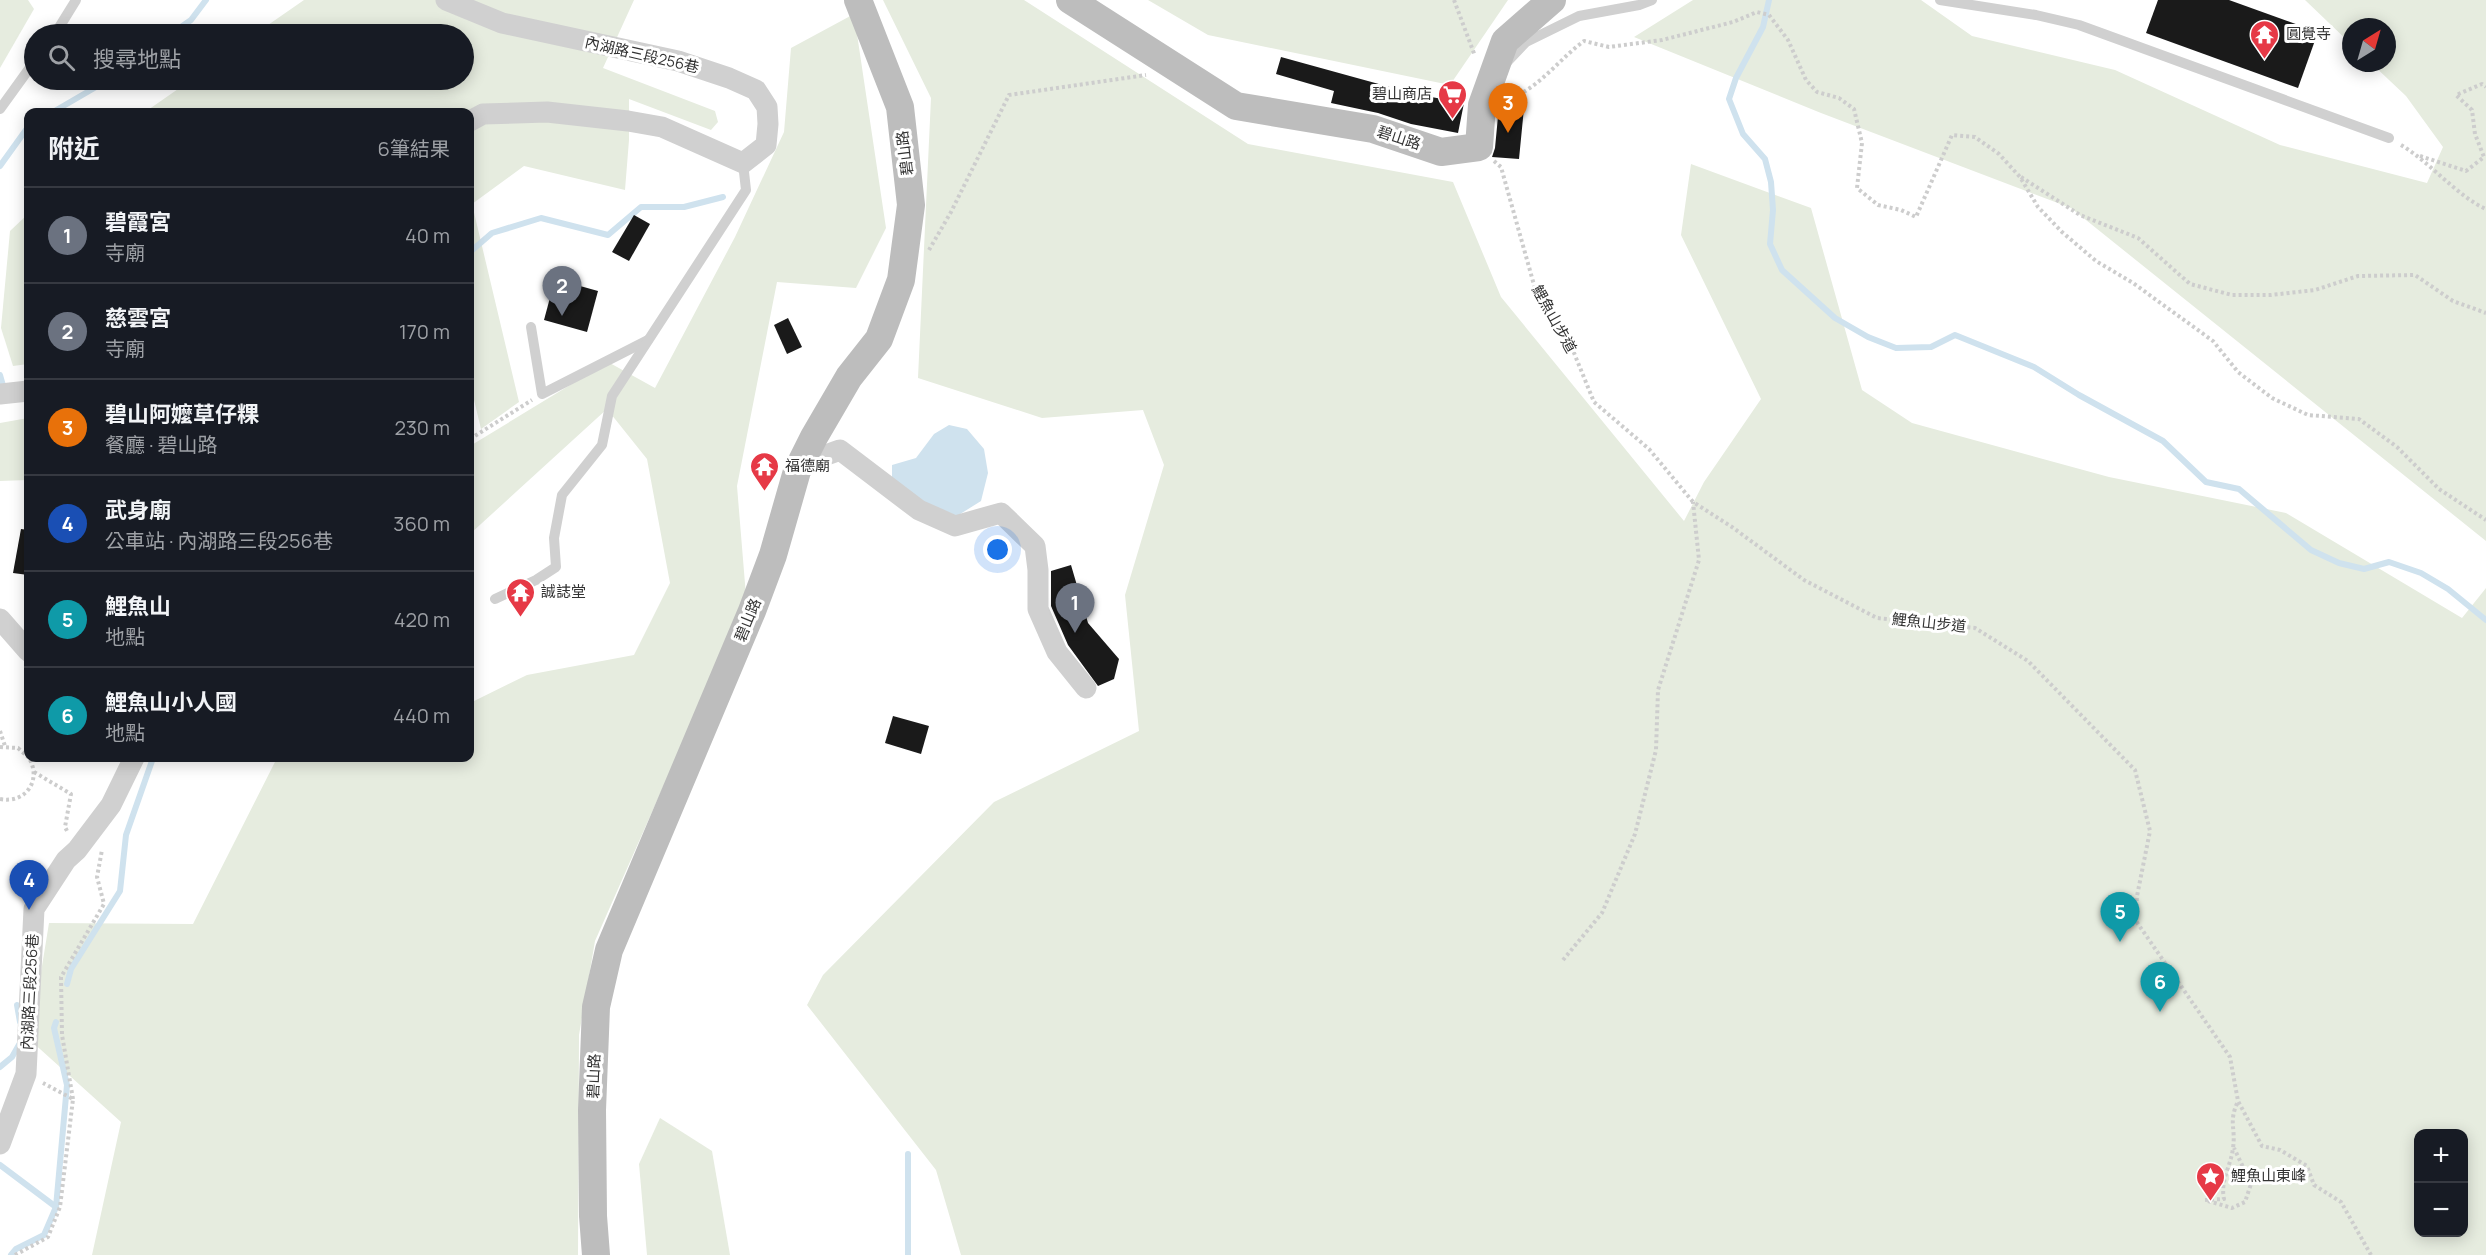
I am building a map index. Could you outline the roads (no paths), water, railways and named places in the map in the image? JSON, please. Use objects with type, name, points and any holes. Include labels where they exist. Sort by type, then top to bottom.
[{"type":"street","name":"內湖路三段256巷","points":[[446,0],[502,23],[678,61],[729,78],[756,90],[767,107],[766,145],[742,163]]},
{"type":"street","name":"碧山路","points":[[596,1255],[592,1134],[596,1007],[609,950],[752,610],[773,555],[796,471],[849,377],[879,339],[901,280],[911,205],[900,107],[858,0]]},
{"type":"street","name":"碧山路","points":[[1070,0],[1236,106],[1373,129],[1441,152],[1479,147],[1487,92]]},
{"type":"street","points":[[1487,92],[1505,41],[1552,0]]},
{"type":"street","points":[[474,119],[483,114],[547,112],[628,121],[662,127],[742,163]]},
{"type":"street","points":[[0,394],[24,392]]},
{"type":"street","points":[[803,457],[815,459],[840,450],[919,510],[955,526],[1001,513],[1035,546],[1038,570],[1038,609],[1057,652],[1086,688]]},
{"type":"street","points":[[0,619],[24,646]]},
{"type":"street","name":"內湖路三段256巷","points":[[0,1144],[26,1074],[34,909],[66,860],[77,850],[111,805],[132,762]]},
{"type":"lane","points":[[61,24],[76,0]]},
{"type":"lane","points":[[1487,92],[1526,42],[1579,16],[1639,5],[1652,0]]},
{"type":"lane","points":[[1940,0],[2036,15],[2079,25],[2389,138]]},
{"type":"lane","points":[[0,109],[24,76]]},
{"type":"lane","points":[[495,599],[536,580],[556,567],[554,538],[562,495],[602,445],[612,396],[746,190],[742,163]]},
{"type":"lane","points":[[531,327],[542,394],[648,340]]},
{"type":"water","points":[[949,425],[967,429],[984,449],[988,473],[981,501],[957,516],[892,489],[892,465],[916,458],[934,434]]},
{"type":"waterway","points":[[185,24],[206,0]]},
{"type":"waterway","points":[[1769,0],[1763,27],[1736,78],[1729,99],[1743,134],[1765,159],[1771,182],[1773,210],[1770,244],[1782,270],[1835,318],[1868,337],[1896,348],[1931,347],[1955,335],[2034,367],[2079,395],[2163,441],[2206,482],[2239,489],[2311,550],[2339,563],[2364,569],[2389,562],[2421,573],[2448,589],[2486,620]]},
{"type":"waterway","points":[[60,108],[91,90]]},
{"type":"waterway","points":[[0,166],[24,133]]},
{"type":"waterway","points":[[474,249],[492,233],[541,218],[608,235],[641,207],[684,207],[723,197]]},
{"type":"waterway","points":[[0,375],[4,389]]},
{"type":"waterway","points":[[67,984],[71,969],[120,891],[126,835],[152,762]]},
{"type":"waterway","points":[[17,1005],[20,1022]]},
{"type":"waterway","points":[[11,1255],[16,1249],[44,1235],[56,1207],[67,1085],[54,1028],[56,1022]]},
{"type":"waterway","points":[[0,1067],[12,1057],[20,1043]]},
{"type":"waterway","points":[[908,1154],[908,1255]]},
{"type":"waterway","points":[[0,1165],[56,1207]]},
{"type":"place","name":"圓覺寺","points":[[2265,60]]},
{"type":"place","name":"碧山商店","points":[[1453,120]]},
{"type":"place","name":"碧山阿嬤草仔粿","points":[[1508,133]]},
{"type":"place","name":"慈雲宮","points":[[562,316]]},
{"type":"place","name":"福德廟","points":[[764,492]]},
{"type":"place","name":"誠誌堂","points":[[520,618]]},
{"type":"place","name":"碧霞宮","points":[[1075,633]]},
{"type":"place","name":"武身廟","points":[[29,910]]},
{"type":"place","name":"鯉魚山","points":[[2120,942]]},
{"type":"place","name":"鯉魚山小人國","points":[[2160,1012]]},
{"type":"place","name":"鯉魚山東峰","points":[[2210,1202]]}]
